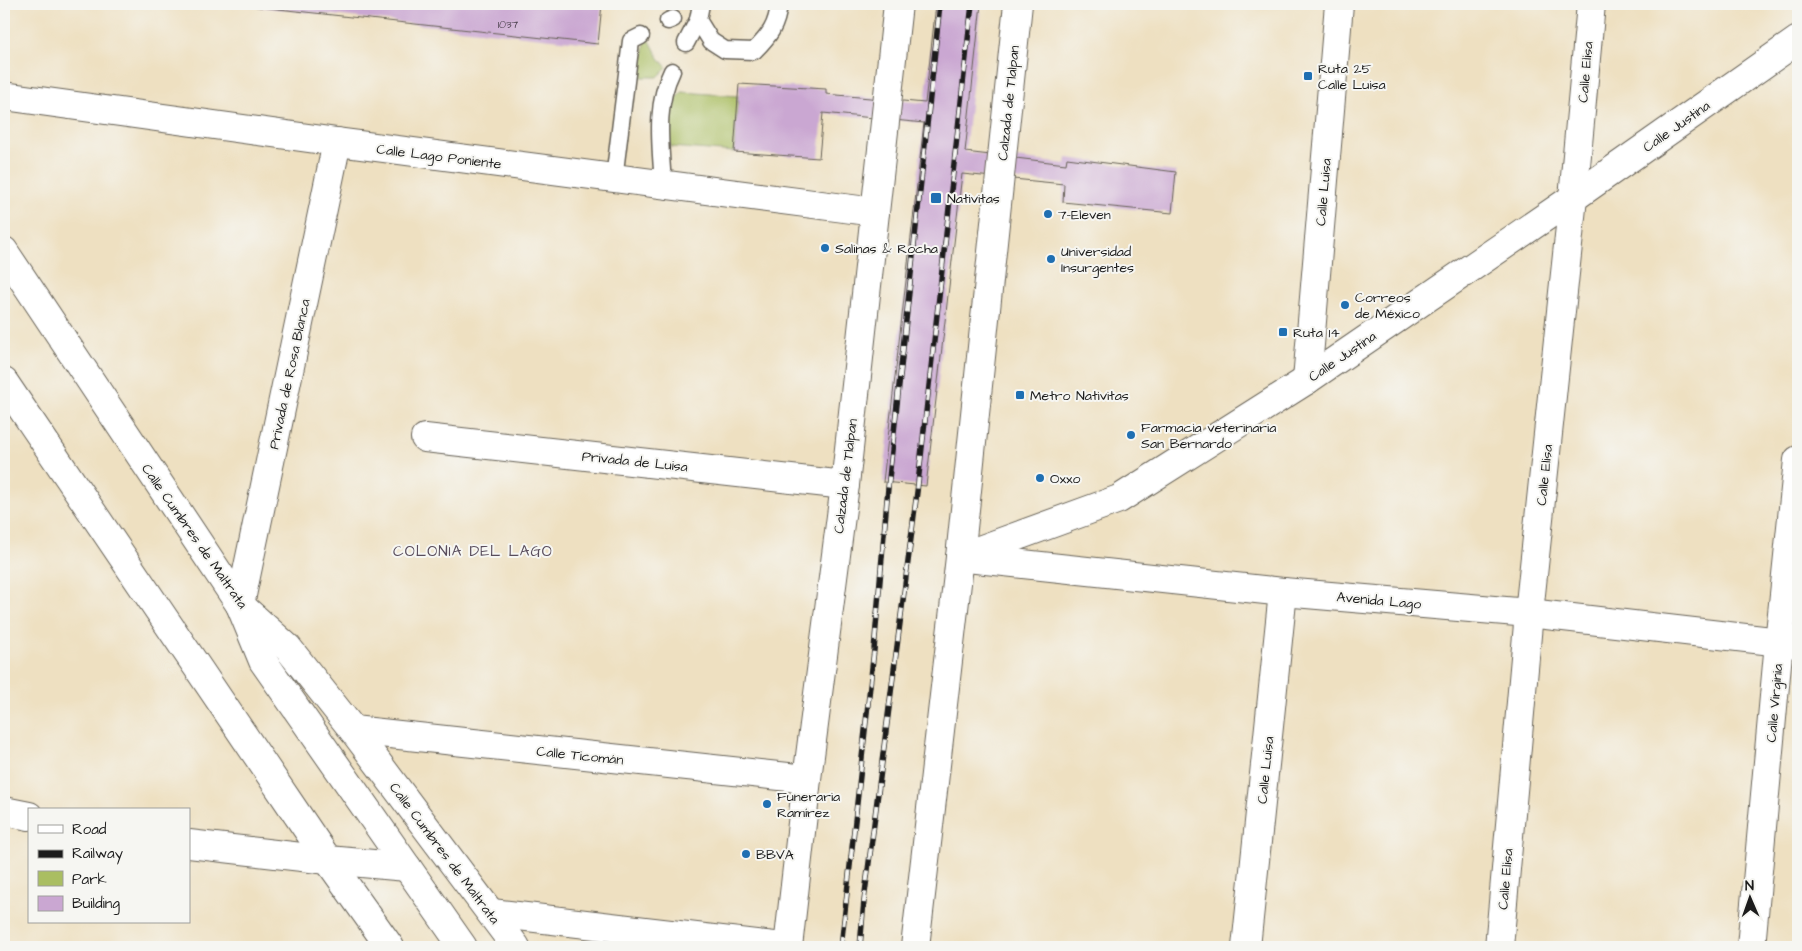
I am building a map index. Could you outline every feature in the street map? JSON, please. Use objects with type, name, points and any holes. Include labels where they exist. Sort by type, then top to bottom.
[{"type":"main road","name":"Calzada de Tlalpan","points":[[788,947],[807,779],[845,485],[898,4]]},
{"type":"main road","name":"Calzada de Tlalpan","points":[[915,947],[960,557],[1018,4]]},
{"type":"main road","name":"Calle Luisa","points":[[1307,380],[1339,4]]},
{"type":"main road","name":"Calle Elisa","points":[[1499,947],[1529,614],[1573,198],[1591,4]]},
{"type":"main road","name":"Calle Justina","points":[[960,557],[1120,499],[1307,380],[1573,198],[1798,40]]},
{"type":"main road","name":"Calle Lago Poniente","points":[[4,96],[337,142],[875,212]]},
{"type":"main road","name":"Privada de Rosa Blanca","points":[[240,605],[337,142]]},
{"type":"main road","name":"Calle Cumbres de Maltrata","points":[[4,251],[240,605],[288,648],[353,730],[516,947]]},
{"type":"main road","points":[[6,389],[328,860],[390,947]]},
{"type":"main road","name":"Privada de Luisa","points":[[425,438],[845,485]]},
{"type":"main road","name":"Calle Virginia","points":[[1752,947],[1789,643],[1798,460]]},
{"type":"main road","name":"Avenida Lago","points":[[960,557],[1283,592],[1529,614],[1789,643]]},
{"type":"main road","name":"Calle Luisa","points":[[1246,947],[1283,592]]},
{"type":"main road","points":[[240,605],[262,661],[463,947]]},
{"type":"main road","name":"Calle Ticomán","points":[[353,730],[807,779]]},
{"type":"main road","points":[[4,811],[28,816]]},
{"type":"main road","points":[[190,844],[407,867]]},
{"type":"main road","points":[[492,913],[784,947]]},
{"type":"lane","points":[[686,43],[698,20],[701,4]]},
{"type":"lane","points":[[698,20],[711,41],[725,50],[754,51],[768,37],[778,18],[779,4]]},
{"type":"lane","points":[[614,178],[631,41],[641,36]]},
{"type":"lane","points":[[663,185],[659,112],[666,83],[672,71]]},
{"type":"green space","points":[[649,39],[659,58],[667,68],[658,77],[641,77],[645,42]]},
{"type":"green space","points":[[682,92],[738,96],[734,152],[671,147],[667,131],[669,105]]},
{"type":"building","points":[[241,4],[602,4],[598,44]]},
{"type":"building","name":"Nativitas","points":[[936,4],[981,4],[965,152],[1066,164],[1067,158],[1176,172],[1172,213],[1063,202],[1064,184],[962,174],[926,486],[883,482],[924,123],[823,113],[819,158],[734,152],[739,84],[826,89],[826,94],[925,103]]},
{"type":"railway","points":[[841,947],[874,650],[888,488],[940,4]]},
{"type":"railway","points":[[860,947],[864,901],[917,492],[972,4]]},
{"type":"place","name":"Ruta 25 Calle Luisa","points":[[1308,76]]},
{"type":"place","name":"Nativitas","points":[[936,198]]},
{"type":"place","name":"7-Eleven","points":[[1048,214]]},
{"type":"place","name":"Salinas & Rocha","points":[[825,248]]},
{"type":"place","name":"Universidad Insurgentes","points":[[1051,259]]},
{"type":"place","name":"Correos de México","points":[[1345,305]]},
{"type":"place","name":"Ruta 14","points":[[1283,332]]},
{"type":"place","name":"Metro Nativitas","points":[[1020,395]]},
{"type":"place","name":"Farmacia veterinaria San Bernardo","points":[[1131,435]]},
{"type":"place","name":"Oxxo","points":[[1040,478]]},
{"type":"place","name":"Funeraria Ramírez","points":[[767,804]]},
{"type":"place","name":"BBVA","points":[[746,854]]},
{"type":"district","name":"COLONIA DEL LAGO","points":[[473,551]]}]
